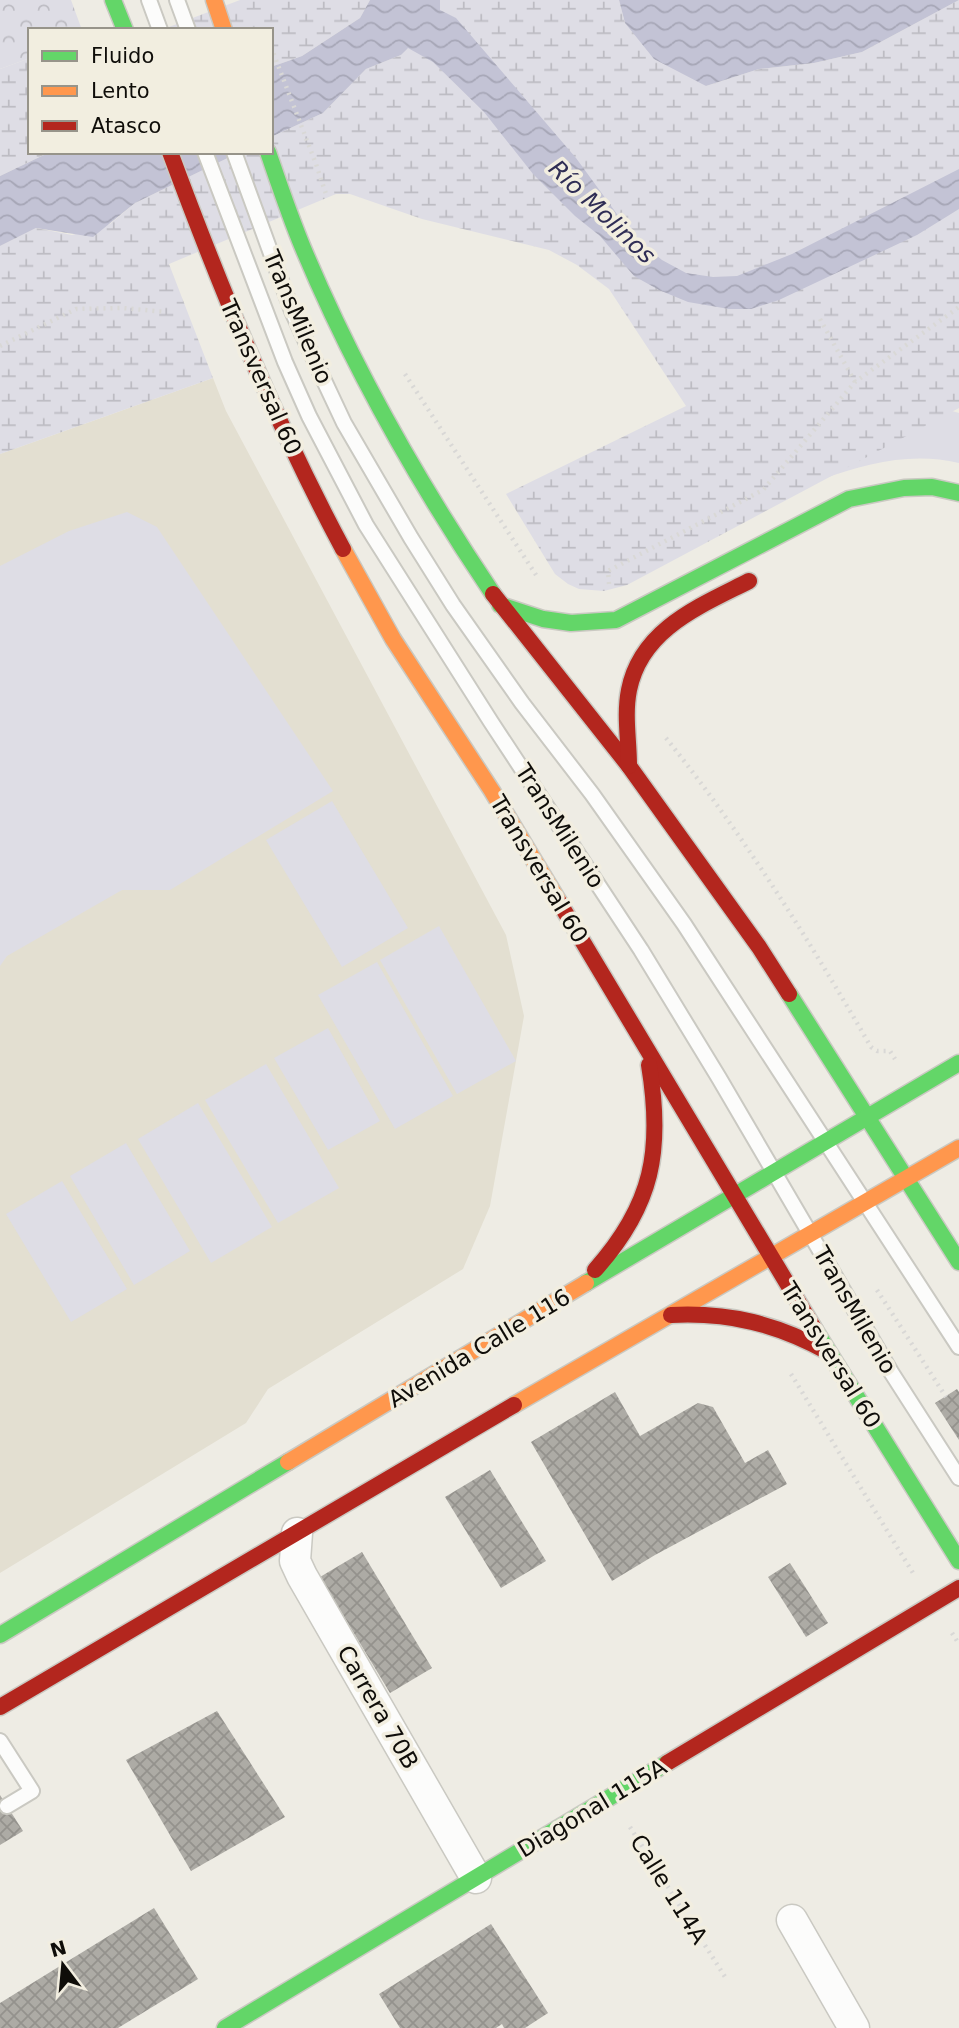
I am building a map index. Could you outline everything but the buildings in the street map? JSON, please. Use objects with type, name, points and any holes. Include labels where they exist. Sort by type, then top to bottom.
[{"type":"main road","points":[[113,0],[124,28]]},
{"type":"main road","points":[[214,0],[223,28]]},
{"type":"main road","name":"Transversal 60","points":[[171,154],[216,277],[317,501],[355,572],[393,639],[492,791],[828,1352],[959,1561]]},
{"type":"main road","points":[[269,154],[302,246],[370,392],[445,523],[500,605],[629,766],[759,947],[959,1262]]},
{"type":"main road","points":[[500,605],[563,624],[595,625],[616,620],[849,499],[876,491],[909,488],[933,488],[959,493]]},
{"type":"main road","points":[[629,766],[628,693],[637,661],[652,640],[668,626],[766,571]]},
{"type":"main road","points":[[576,1289],[610,1256],[636,1216],[652,1172],[657,1135],[656,1098],[648,1061],[634,1027]]},
{"type":"main road","name":"Avenida Calle 116","points":[[0,1635],[959,1063]]},
{"type":"main road","points":[[0,1707],[665,1316],[959,1148]]},
{"type":"main road","points":[[665,1316],[696,1313],[758,1320],[798,1334],[828,1352]]},
{"type":"main road","name":"Diagonal 115A","points":[[225,2028],[959,1588]]},
{"type":"street","name":"Carrera 70B","points":[[297,1532],[295,1561],[302,1576],[476,1878]]},
{"type":"street","points":[[792,1920],[846,2025]]},
{"type":"lane","points":[[149,0],[159,28]]},
{"type":"lane","points":[[178,3],[187,28]]},
{"type":"lane","name":"TransMilenio","points":[[206,154],[266,317],[309,416],[366,524],[470,690],[641,950],[891,1372],[959,1478]]},
{"type":"lane","name":"TransMilenio","points":[[234,154],[292,311],[344,423],[411,538],[460,616],[684,924],[959,1347]]},
{"type":"lane","points":[[0,1741],[32,1791],[7,1806]]},
{"type":"path","points":[[273,52],[328,202]]},
{"type":"path","points":[[608,571],[763,490],[855,382],[959,307]]},
{"type":"path","points":[[0,346],[76,309],[123,308],[166,312]]},
{"type":"path","points":[[820,319],[855,382]]},
{"type":"path","points":[[877,1290],[946,1397]]},
{"type":"path","points":[[787,1367],[959,1644]]},
{"type":"path","name":"Calle 114A","points":[[611,1797],[727,1980]]},
{"type":"shaded area","points":[[213,378],[226,411],[506,935],[524,1016],[490,1206],[463,1269],[268,1389],[246,1423],[0,1573],[0,454]]},
{"type":"green space","points":[[0,0],[71,0],[81,28],[28,28],[28,59],[0,69]]},
{"type":"green space","points":[[240,0],[370,0],[360,18],[302,56],[273,66],[273,28],[166,28]]},
{"type":"green space","points":[[440,0],[619,0],[625,23],[706,86],[759,69],[814,63],[862,52],[959,0],[959,408],[627,585],[604,591],[579,589],[555,574],[506,494],[686,406],[609,289],[577,265],[549,250],[422,219],[350,194],[336,194],[169,264],[213,378],[0,454],[0,246],[36,228],[72,235],[110,224],[135,203],[236,154],[273,154],[273,136],[323,113],[366,69],[401,55],[439,10]]},
{"type":"green space","points":[[28,59],[28,154],[46,154],[0,176],[0,69]]},
{"type":"green space","points":[[952,411],[959,413],[959,463],[924,459],[890,461],[823,479]]},
{"type":"green space","points":[[127,512],[157,527],[333,791],[170,890],[122,890],[7,956],[0,966],[0,566],[69,531]]},
{"type":"green space","points":[[332,801],[408,928],[342,967],[266,840]]},
{"type":"green space","points":[[439,926],[516,1061],[457,1094],[380,960]]},
{"type":"green space","points":[[377,962],[453,1096],[395,1129],[318,995]]},
{"type":"green space","points":[[328,1028],[380,1121],[328,1150],[274,1058]]},
{"type":"green space","points":[[266,1064],[339,1188],[278,1223],[205,1100]]},
{"type":"green space","points":[[198,1103],[272,1227],[211,1263],[138,1139]]},
{"type":"green space","points":[[126,1143],[190,1251],[134,1285],[70,1176]]},
{"type":"green space","points":[[62,1181],[127,1289],[71,1322],[6,1214]]},
{"type":"water","name":"Río Molinos","points":[[370,0],[440,0],[440,10],[456,18],[576,158],[633,236],[662,260],[686,273],[713,277],[737,276],[792,254],[959,169],[959,209],[917,235],[779,300],[751,309],[729,309],[688,302],[634,276],[600,236],[575,216],[533,174],[484,112],[433,62],[408,48],[401,55],[366,69],[323,113],[273,136],[273,66],[302,56],[360,18]]},
{"type":"water","points":[[619,0],[959,0],[862,52],[814,63],[759,69],[706,86],[654,59],[625,23]]},
{"type":"water","points":[[46,154],[236,154],[135,203],[93,237],[36,228],[0,246],[0,176]]},
{"type":"traffic: fast","points":[[113,0],[124,28]]},
{"type":"traffic: fast","points":[[269,154],[303,248],[366,382],[439,511],[493,594]]},
{"type":"traffic: fast","points":[[500,605],[543,619],[571,623],[616,620],[849,499],[904,488],[932,487],[959,493]]},
{"type":"traffic: fast","points":[[789,994],[959,1262]]},
{"type":"traffic: fast","points":[[586,1283],[959,1063]]},
{"type":"traffic: fast","points":[[815,1330],[959,1561]]},
{"type":"traffic: fast","points":[[0,1635],[288,1462]]},
{"type":"traffic: fast","points":[[225,2028],[667,1763]]},
{"type":"traffic: slow","points":[[214,0],[223,28]]},
{"type":"traffic: slow","points":[[343,549],[393,639],[492,791],[559,902]]},
{"type":"traffic: slow","points":[[514,1405],[959,1148]]},
{"type":"traffic: slow","points":[[288,1462],[586,1283]]},
{"type":"traffic: jam","points":[[171,154],[250,354],[294,452],[343,549]]},
{"type":"traffic: jam","points":[[629,766],[629,690],[646,651],[659,635],[675,622],[749,581]]},
{"type":"traffic: jam","points":[[493,594],[629,766],[759,947],[789,994]]},
{"type":"traffic: jam","points":[[559,902],[815,1330]]},
{"type":"traffic: jam","points":[[595,1270],[630,1222],[649,1175],[655,1124],[649,1065]]},
{"type":"traffic: jam","points":[[671,1315],[713,1316],[752,1322],[790,1334],[828,1352]]},
{"type":"traffic: jam","points":[[0,1707],[514,1405]]},
{"type":"traffic: jam","points":[[667,1763],[959,1588]]}]
